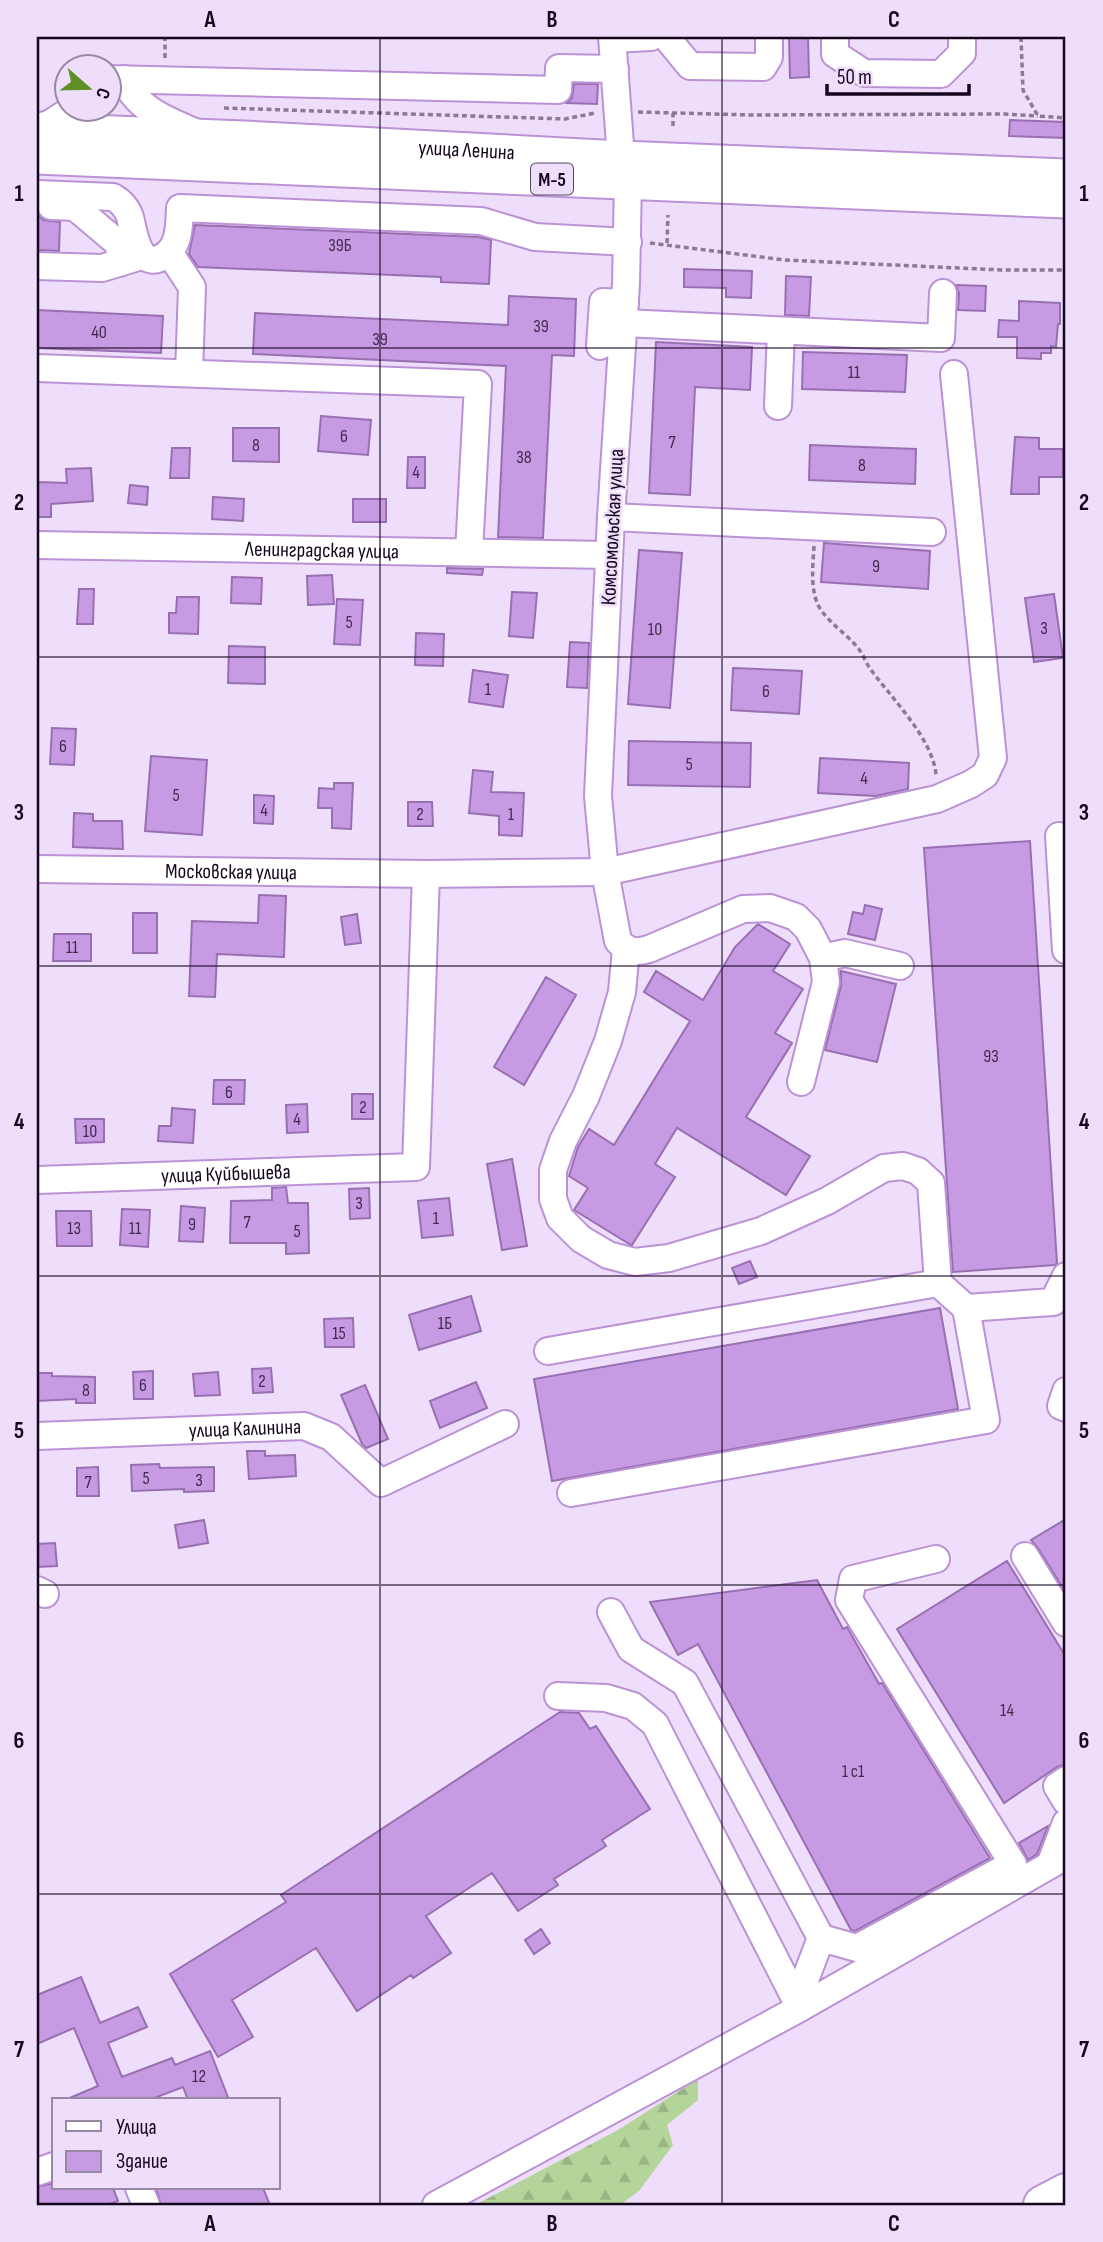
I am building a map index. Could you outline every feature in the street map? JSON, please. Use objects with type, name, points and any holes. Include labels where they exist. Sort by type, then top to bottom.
[{"type":"highway","points":[[1043,2205],[1066,2193]]},
{"type":"main road","name":"улица Ленина","points":[[37,129],[206,136],[625,170],[1066,201]]},
{"type":"main road","name":"улица Ленина","points":[[37,157],[625,170],[1066,176]]},
{"type":"street","points":[[612,38],[651,37]]},
{"type":"street","points":[[666,37],[690,66],[763,67],[769,57],[769,37]]},
{"type":"street","points":[[835,37],[835,54],[864,73],[941,74],[962,53],[962,37]]},
{"type":"street","name":"Комсомольская улица","points":[[612,38],[635,242],[625,313],[611,517],[598,796],[605,872],[618,940],[626,949]]},
{"type":"street","points":[[122,79],[558,90],[559,68],[615,69]]},
{"type":"street","points":[[122,84],[142,105],[164,119],[206,136]]},
{"type":"street","points":[[37,194],[113,197],[123,203],[130,217],[134,242],[144,257]]},
{"type":"street","points":[[37,206],[75,207],[120,245],[192,287],[189,373]]},
{"type":"street","points":[[37,266],[102,268],[144,257],[176,242],[180,208],[481,221],[535,237],[635,242]]},
{"type":"street","points":[[600,346],[603,302],[625,313],[781,331],[941,338],[943,293]]},
{"type":"street","points":[[778,406],[781,331]]},
{"type":"street","points":[[37,368],[478,384],[469,552]]},
{"type":"street","name":"Московская улица","points":[[37,869],[426,874],[605,872],[971,784],[985,775],[993,758],[954,374]]},
{"type":"street","points":[[611,517],[932,532]]},
{"type":"street","name":"Ленинградская улица","points":[[37,545],[609,555]]},
{"type":"street","points":[[1059,836],[1066,950]]},
{"type":"street","name":"улица Куйбышева","points":[[37,1180],[416,1167],[426,874]]},
{"type":"street","points":[[571,1493],[986,1420],[966,1308],[938,1283],[931,1183],[918,1171],[903,1166],[884,1168],[827,1201],[761,1231],[669,1258],[635,1262],[608,1255],[581,1239],[560,1218],[553,1199],[553,1170],[608,1041],[622,992],[626,949],[636,952],[649,949],[743,909],[770,908],[796,917],[808,929],[823,958],[826,982],[801,1083]]},
{"type":"street","points":[[823,958],[845,953],[900,966]]},
{"type":"street","points":[[966,1308],[1054,1302],[1066,1276]]},
{"type":"street","points":[[548,1351],[938,1283]]},
{"type":"street","points":[[1066,1391],[1061,1406],[1066,1408]]},
{"type":"street","name":"улица Калинина","points":[[37,1436],[303,1426],[331,1437],[382,1483],[505,1424]]},
{"type":"street","points":[[1025,1556],[1066,1623]]},
{"type":"street","points":[[821,1938],[857,1948],[1013,1864],[849,1600],[853,1579],[936,1559]]},
{"type":"street","points":[[611,1612],[631,1649],[685,1683],[821,1938],[799,2005]]},
{"type":"street","points":[[558,1696],[606,1698],[633,1706],[655,1724],[799,2005]]},
{"type":"street","points":[[1066,1780],[1057,1786],[1066,1801]]},
{"type":"street","points":[[436,2205],[1058,1861],[1066,1824]]},
{"type":"path","points":[[164,58],[165,37]]},
{"type":"path","points":[[1021,37],[1023,90],[1038,117]]},
{"type":"path","points":[[224,108],[565,119],[587,113],[605,113]]},
{"type":"path","points":[[628,111],[752,115],[1005,114],[1066,118]]},
{"type":"path","points":[[673,113],[673,126]]},
{"type":"path","points":[[667,243],[668,215]]},
{"type":"path","points":[[635,242],[667,243],[785,260],[1002,270],[1066,270]]},
{"type":"path","points":[[815,527],[813,581],[817,603],[826,616],[859,649],[867,664],[917,731],[930,752],[935,768],[937,793]]},
{"type":"green space","points":[[698,2079],[698,2100],[667,2125],[673,2145],[639,2191],[620,2205],[475,2205],[618,2130]]},
{"type":"building","points":[[789,37],[808,37],[809,77],[790,78]]},
{"type":"building","points":[[574,84],[598,84],[597,104],[567,103],[572,98]]},
{"type":"building","points":[[1010,120],[1066,122],[1066,138],[1009,136]]},
{"type":"building","points":[[37,213],[43,220],[60,222],[59,251],[37,250]]},
{"type":"building","points":[[195,225],[478,237],[491,240],[489,284],[441,282],[441,277],[198,267],[189,254]]},
{"type":"building","points":[[684,269],[752,271],[751,298],[726,297],[726,288],[684,287]]},
{"type":"building","points":[[786,276],[811,277],[809,316],[785,315]]},
{"type":"building","points":[[956,285],[986,286],[985,311],[958,310],[959,294]]},
{"type":"building","points":[[509,296],[576,299],[574,356],[552,355],[543,538],[498,537],[506,366],[253,354],[255,313],[508,325]]},
{"type":"building","points":[[1019,301],[1060,303],[1056,347],[1051,346],[1051,353],[1041,353],[1041,359],[1017,358],[1017,337],[998,337],[999,320],[1019,321]]},
{"type":"building","points":[[37,310],[163,316],[161,353],[37,348]]},
{"type":"building","points":[[656,342],[752,347],[750,390],[695,387],[690,495],[649,493]]},
{"type":"building","points":[[803,352],[907,355],[905,392],[802,389]]},
{"type":"building","points":[[321,416],[371,420],[368,455],[318,451]]},
{"type":"building","points":[[233,428],[279,428],[279,462],[233,461]]},
{"type":"building","points":[[1015,437],[1039,438],[1039,449],[1063,449],[1063,477],[1039,477],[1039,494],[1011,494]]},
{"type":"building","points":[[810,445],[916,449],[915,484],[809,480]]},
{"type":"building","points":[[172,448],[190,448],[189,478],[170,478]]},
{"type":"building","points":[[408,457],[425,457],[425,488],[407,488]]},
{"type":"building","points":[[91,468],[93,501],[51,504],[51,517],[37,517],[37,482],[67,483],[66,469]]},
{"type":"building","points":[[130,485],[148,487],[147,505],[128,503]]},
{"type":"building","points":[[213,497],[244,499],[243,521],[212,519]]},
{"type":"building","points":[[353,499],[386,499],[386,522],[353,522]]},
{"type":"building","points":[[824,543],[930,551],[928,589],[821,582]]},
{"type":"building","points":[[639,550],[682,553],[670,708],[628,704]]},
{"type":"building","points":[[447,568],[483,569],[482,575],[447,573]]},
{"type":"building","points":[[332,575],[334,604],[308,605],[307,576]]},
{"type":"building","points":[[232,577],[262,578],[261,604],[231,603]]},
{"type":"building","points":[[79,589],[94,589],[93,624],[77,624]]},
{"type":"building","points":[[512,592],[537,593],[533,638],[509,636]]},
{"type":"building","points":[[1054,594],[1063,658],[1034,662],[1025,598]]},
{"type":"building","points":[[177,597],[199,597],[198,634],[169,633],[169,613],[176,613]]},
{"type":"building","points":[[337,599],[363,600],[360,645],[334,644]]},
{"type":"building","points":[[416,633],[444,634],[443,666],[415,665]]},
{"type":"building","points":[[570,642],[589,643],[587,688],[567,687]]},
{"type":"building","points":[[229,646],[265,647],[265,684],[228,683]]},
{"type":"building","points":[[733,668],[802,671],[799,714],[731,710]]},
{"type":"building","points":[[473,670],[508,675],[503,707],[469,702]]},
{"type":"building","points":[[52,728],[76,729],[74,765],[50,764]]},
{"type":"building","points":[[629,741],[751,743],[750,787],[628,785]]},
{"type":"building","points":[[151,756],[207,760],[202,835],[145,831]]},
{"type":"building","points":[[820,758],[909,763],[908,789],[876,796],[818,793]]},
{"type":"building","points":[[473,770],[493,772],[491,792],[524,793],[522,836],[499,835],[499,816],[469,813]]},
{"type":"building","points":[[334,783],[353,783],[351,829],[332,828],[332,808],[318,808],[319,788],[334,789]]},
{"type":"building","points":[[254,795],[274,796],[273,824],[254,823]]},
{"type":"building","points":[[408,802],[432,802],[433,826],[408,826]]},
{"type":"building","points":[[74,813],[93,814],[93,821],[122,821],[123,849],[73,847]]},
{"type":"building","points":[[1030,841],[1057,1263],[953,1272],[924,848]]},
{"type":"building","points":[[259,895],[286,896],[284,957],[217,954],[215,997],[189,996],[192,921],[258,923]]},
{"type":"building","points":[[865,905],[882,909],[875,940],[848,934],[853,912],[863,914]]},
{"type":"building","points":[[133,913],[157,913],[157,953],[133,953]]},
{"type":"building","points":[[357,914],[361,943],[345,945],[341,917]]},
{"type":"building","points":[[758,924],[790,944],[773,971],[803,989],[775,1033],[792,1043],[746,1117],[810,1156],[786,1195],[677,1128],[655,1164],[675,1177],[631,1245],[574,1210],[588,1188],[569,1176],[578,1147],[589,1129],[614,1145],[690,1021],[644,992],[656,971],[703,1000],[735,947]]},
{"type":"building","points":[[54,934],[91,934],[91,961],[53,961]]},
{"type":"building","points":[[841,971],[896,984],[877,1062],[825,1050],[841,986]]},
{"type":"building","points":[[546,977],[576,995],[524,1085],[494,1067]]},
{"type":"building","points":[[214,1080],[245,1080],[244,1104],[213,1104]]},
{"type":"building","points":[[352,1094],[373,1094],[373,1119],[352,1119]]},
{"type":"building","points":[[307,1104],[308,1132],[287,1133],[286,1105]]},
{"type":"building","points":[[172,1108],[195,1110],[193,1143],[158,1141],[159,1126],[171,1126]]},
{"type":"building","points":[[75,1119],[104,1119],[104,1142],[76,1143]]},
{"type":"building","points":[[512,1159],[527,1246],[502,1250],[487,1164]]},
{"type":"building","points":[[286,1187],[288,1203],[308,1203],[309,1253],[286,1254],[286,1243],[230,1243],[231,1201],[272,1200],[272,1188]]},
{"type":"building","points":[[369,1188],[370,1218],[350,1219],[349,1189]]},
{"type":"building","points":[[449,1198],[453,1235],[422,1238],[418,1201]]},
{"type":"building","points":[[181,1206],[205,1208],[203,1242],[179,1241]]},
{"type":"building","points":[[122,1209],[150,1210],[148,1247],[120,1245]]},
{"type":"building","points":[[56,1211],[91,1211],[92,1246],[57,1246]]},
{"type":"building","points":[[750,1261],[757,1277],[739,1284],[732,1268]]},
{"type":"building","points":[[471,1296],[481,1331],[419,1350],[409,1315]]},
{"type":"building","points":[[940,1308],[958,1409],[552,1481],[534,1379]]},
{"type":"building","points":[[353,1318],[354,1347],[325,1347],[324,1319]]},
{"type":"building","points":[[271,1368],[273,1392],[253,1393],[252,1369]]},
{"type":"building","points":[[153,1371],[153,1399],[134,1399],[133,1372]]},
{"type":"building","points":[[218,1372],[220,1395],[195,1396],[193,1374]]},
{"type":"building","points":[[37,1373],[95,1377],[95,1403],[76,1403],[76,1399],[37,1401]]},
{"type":"building","points":[[476,1382],[487,1408],[440,1428],[430,1401]]},
{"type":"building","points":[[365,1385],[388,1439],[366,1448],[341,1395]]},
{"type":"building","points":[[247,1451],[265,1451],[265,1456],[295,1455],[296,1476],[249,1479]]},
{"type":"building","points":[[159,1464],[160,1468],[214,1467],[214,1491],[132,1491],[131,1465]]},
{"type":"building","points":[[98,1467],[99,1496],[77,1496],[77,1468]]},
{"type":"building","points":[[1066,1519],[1066,1593],[1031,1540]]},
{"type":"building","points":[[204,1520],[208,1543],[179,1548],[175,1525]]},
{"type":"building","points":[[55,1543],[57,1566],[37,1567],[37,1544]]},
{"type":"building","points":[[1007,1561],[1066,1657],[1066,1764],[1057,1767],[1004,1803],[897,1629]]},
{"type":"building","points":[[817,1580],[843,1629],[847,1627],[879,1684],[882,1683],[990,1858],[855,1931],[851,1930],[698,1644],[678,1655],[650,1602]]},
{"type":"building","points":[[560,1712],[579,1713],[590,1729],[596,1726],[650,1809],[602,1840],[606,1846],[554,1879],[558,1885],[518,1911],[492,1873],[426,1916],[451,1953],[413,1978],[411,1975],[357,2011],[316,1948],[232,2000],[253,2037],[218,2057],[170,1974],[286,1902],[281,1895]]},
{"type":"building","points":[[1048,1826],[1037,1854],[1028,1860],[1019,1843]]},
{"type":"building","points":[[541,1929],[550,1943],[534,1954],[525,1940]]},
{"type":"building","points":[[81,1977],[100,2023],[138,2007],[147,2027],[108,2043],[122,2077],[172,2058],[175,2065],[210,2051],[228,2098],[187,2098],[183,2087],[154,2098],[70,2098],[98,2086],[74,2028],[37,2044],[37,1995]]},
{"type":"building","points":[[52,2183],[52,2190],[114,2190],[118,2201],[107,2205],[37,2205],[37,2187]]},
{"type":"building","points":[[157,2190],[264,2190],[270,2205],[161,2205]]}]
